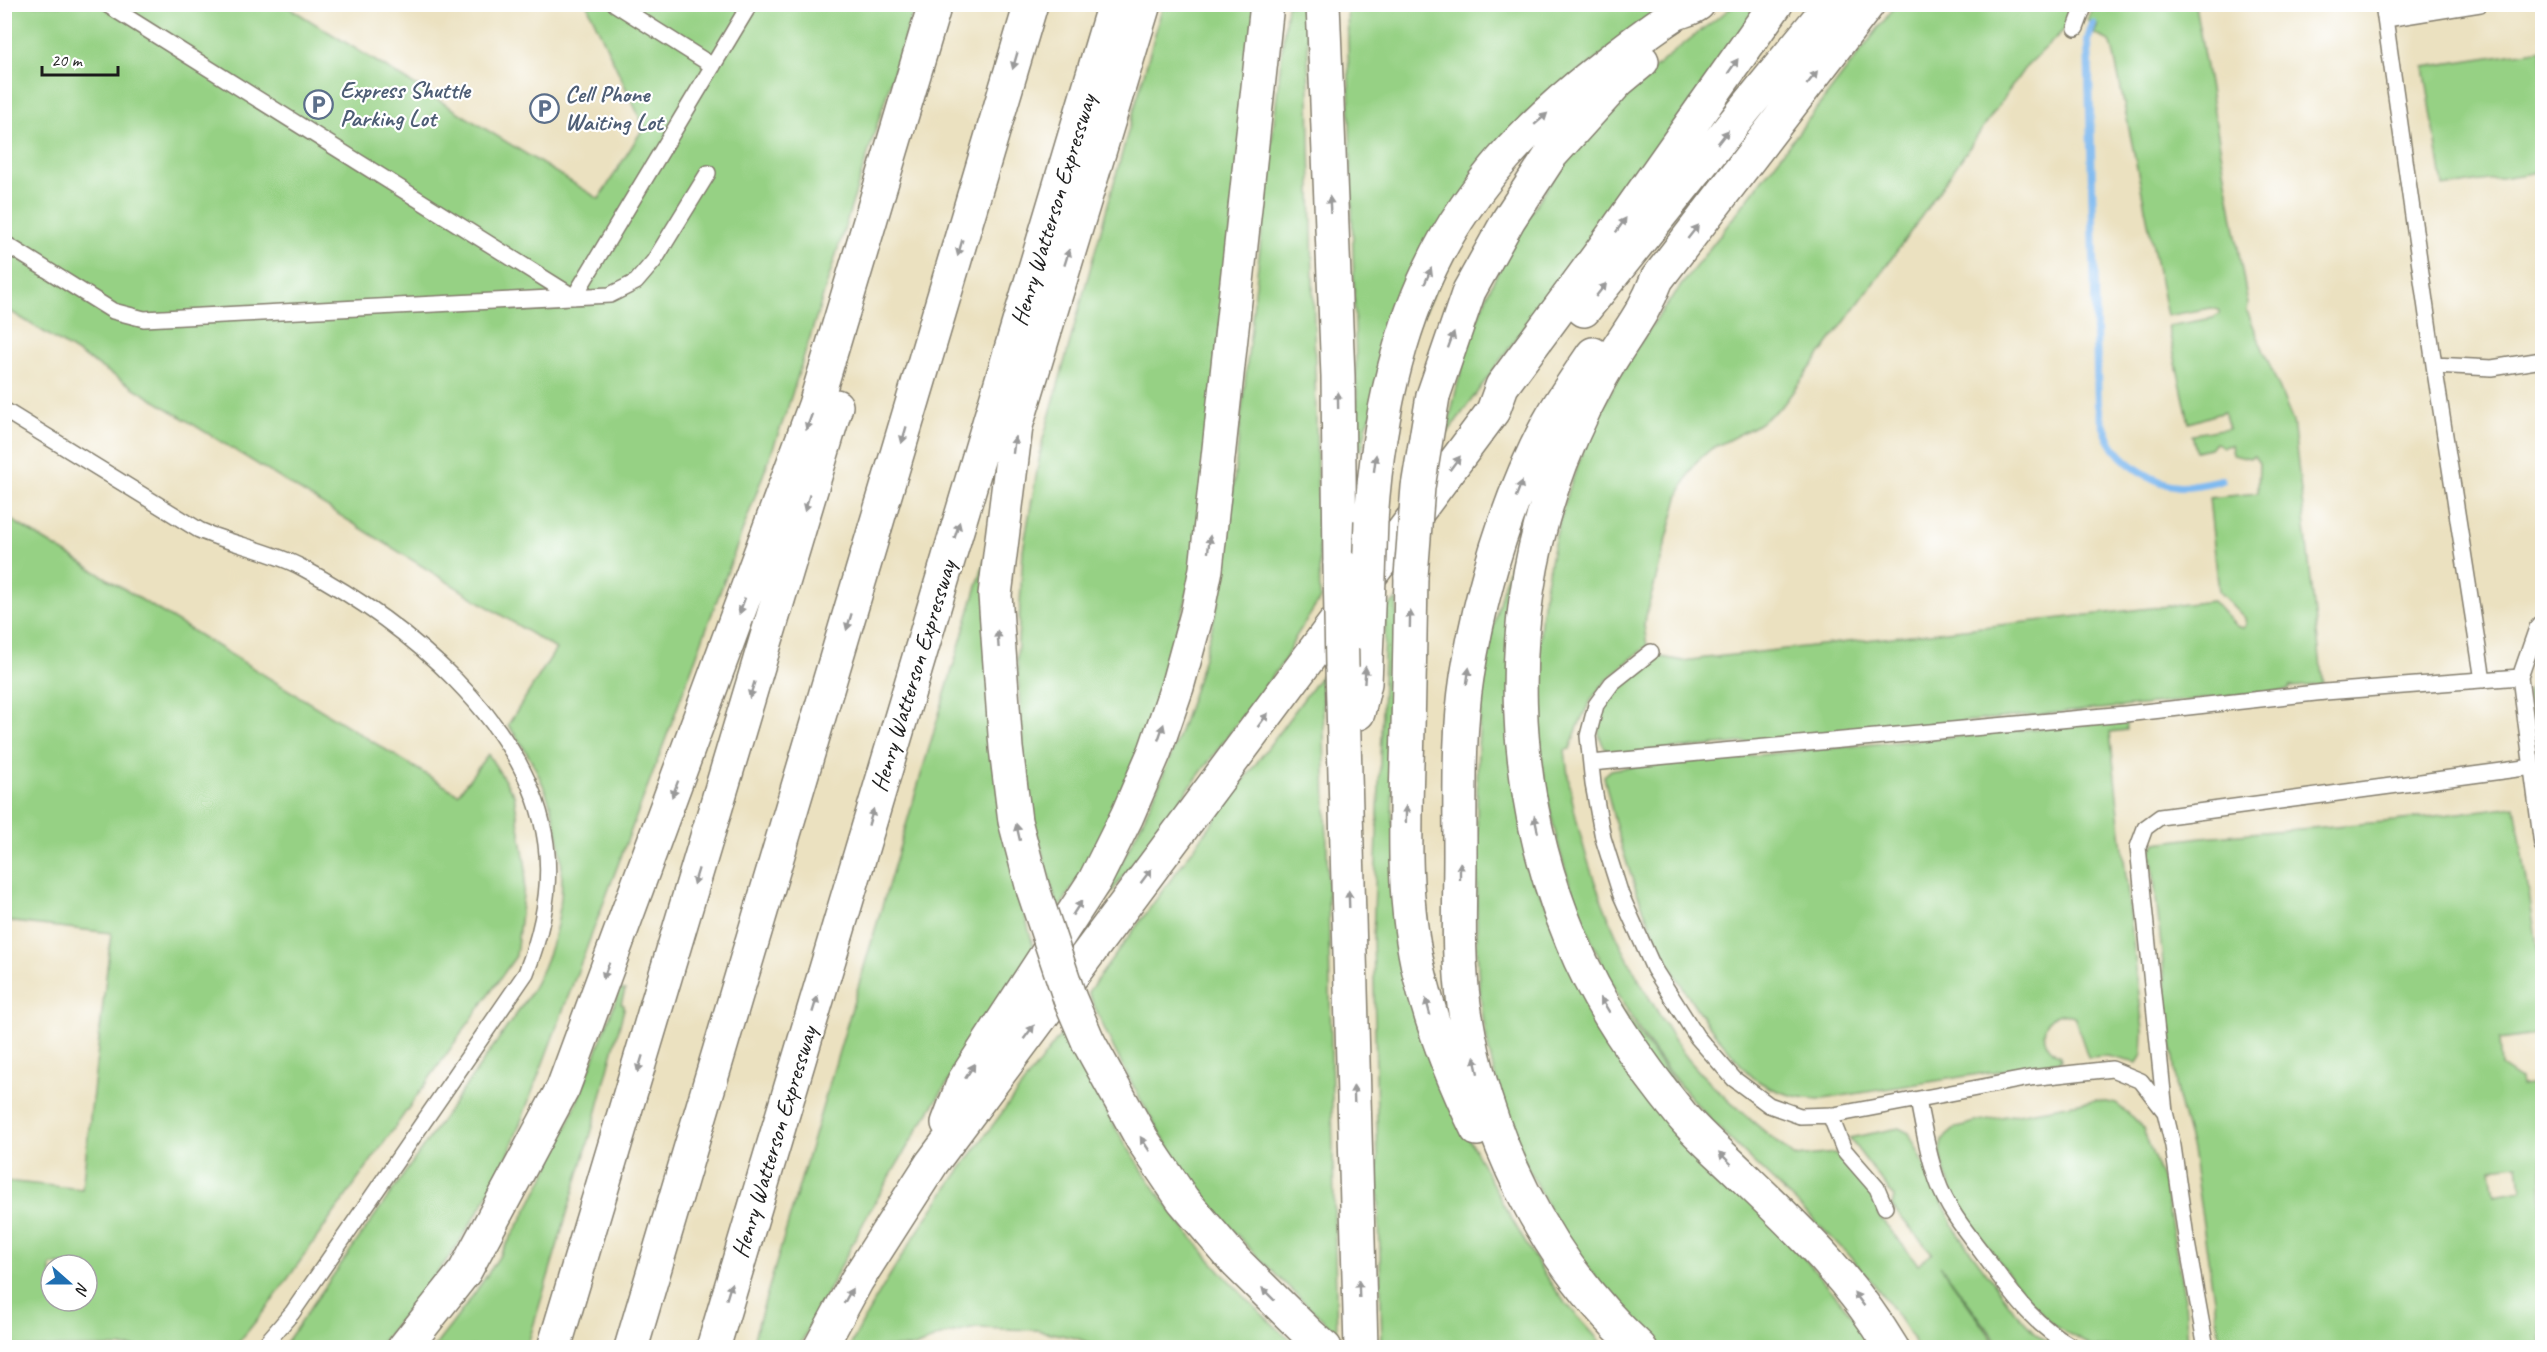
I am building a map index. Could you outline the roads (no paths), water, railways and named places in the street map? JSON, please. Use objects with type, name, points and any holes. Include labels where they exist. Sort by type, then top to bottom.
[{"type":"highway","points":[[404,1347],[465,1271],[562,1088],[815,405],[935,4]]},
{"type":"highway","points":[[554,1347],[956,4]]},
{"type":"highway","points":[[631,1347],[1031,4]]},
{"type":"highway","name":"Henry Watterson Expressway","points":[[712,1347],[1114,4]]},
{"type":"highway","points":[[1144,4],[1016,426],[995,595],[1006,748],[1015,821],[1033,889],[1070,999],[1088,1041],[1142,1139],[1183,1200],[1236,1262],[1317,1341]]},
{"type":"highway","points":[[932,1163],[964,1081],[1095,880],[1132,805],[1155,751],[1177,687],[1197,614],[1206,569],[1267,4]]},
{"type":"highway","points":[[1323,4],[1338,376],[1342,667],[1360,1347]]},
{"type":"highway","points":[[820,1347],[869,1260],[932,1163],[1493,411],[1502,386],[1601,252],[1776,4]]},
{"type":"highway","points":[[1493,411],[1514,396],[1832,4]]},
{"type":"highway","points":[[1868,4],[1657,279],[1647,306],[1612,358],[1577,425],[1543,514],[1532,563],[1524,606],[1520,653],[1520,708],[1524,754],[1539,838],[1552,890],[1572,944],[1596,991],[1629,1046],[1686,1121],[1823,1254],[1874,1319],[1892,1347]]},
{"type":"highway","points":[[1345,774],[1365,683],[1371,521],[1375,466],[1383,410],[1406,328],[1432,265],[1464,208],[1534,126],[1595,72],[1676,13],[1695,6]]},
{"type":"highway","points":[[1620,1347],[1586,1312],[1519,1214],[1450,1072],[1433,1024],[1420,974],[1410,917],[1405,860],[1412,576],[1418,486],[1433,396],[1469,291],[1509,219],[1551,155],[1619,80],[1683,26],[1695,6]]},
{"type":"highway","points":[[1640,1347],[1592,1296],[1559,1253],[1531,1207],[1507,1159],[1483,1092],[1464,1003],[1460,944],[1461,791],[1467,679],[1481,604],[1503,530],[1525,473],[1555,412],[1633,298],[1640,289],[1657,279]]},
{"type":"lane","points":[[106,4],[574,297]]},
{"type":"lane","points":[[615,4],[713,66]]},
{"type":"lane","points":[[574,297],[750,4]]},
{"type":"lane","points":[[2076,28],[2085,4]]},
{"type":"lane","points":[[2481,4],[2384,12],[2434,365],[2483,680]]},
{"type":"lane","points":[[4,243],[113,311],[144,319],[610,295],[636,282],[654,261],[708,173]]},
{"type":"lane","points":[[2434,365],[2492,368],[2542,360]]},
{"type":"lane","points":[[4,410],[199,530],[227,542],[299,566],[369,607],[405,633],[438,662],[477,704],[509,746],[527,780],[539,812],[546,845],[547,883],[543,919],[526,973],[292,1313],[262,1347]]},
{"type":"lane","points":[[2542,622],[2537,628],[2520,677],[2542,845]]},
{"type":"lane","points":[[1651,652],[1612,683],[1596,705],[1588,736],[1603,838],[1621,896],[1654,969],[1697,1037],[1734,1078],[1769,1105],[1800,1116],[1830,1115],[2030,1078],[2112,1069],[2141,1081],[2165,1112]]},
{"type":"lane","points":[[1591,763],[2136,713],[2325,692],[2520,677]]},
{"type":"lane","points":[[2206,1347],[2186,1237],[2174,1146],[2165,1112],[2138,847],[2145,828],[2160,817],[2532,767]]},
{"type":"lane","points":[[1918,1100],[1926,1141],[1938,1181],[1965,1233],[2029,1314],[2049,1333],[2074,1347]]},
{"type":"lane","points":[[1830,1115],[1844,1150],[1877,1188],[1885,1207]]},
{"type":"waterway","points":[[2093,24],[2088,39],[2098,405],[2108,437],[2115,449],[2140,471],[2160,481],[2179,486],[2221,480]]},
{"type":"place","name":"Express Shuttle Parking Lot","points":[[319,104]]},
{"type":"place","name":"Cell Phone Waiting Lot","points":[[544,108]]}]
